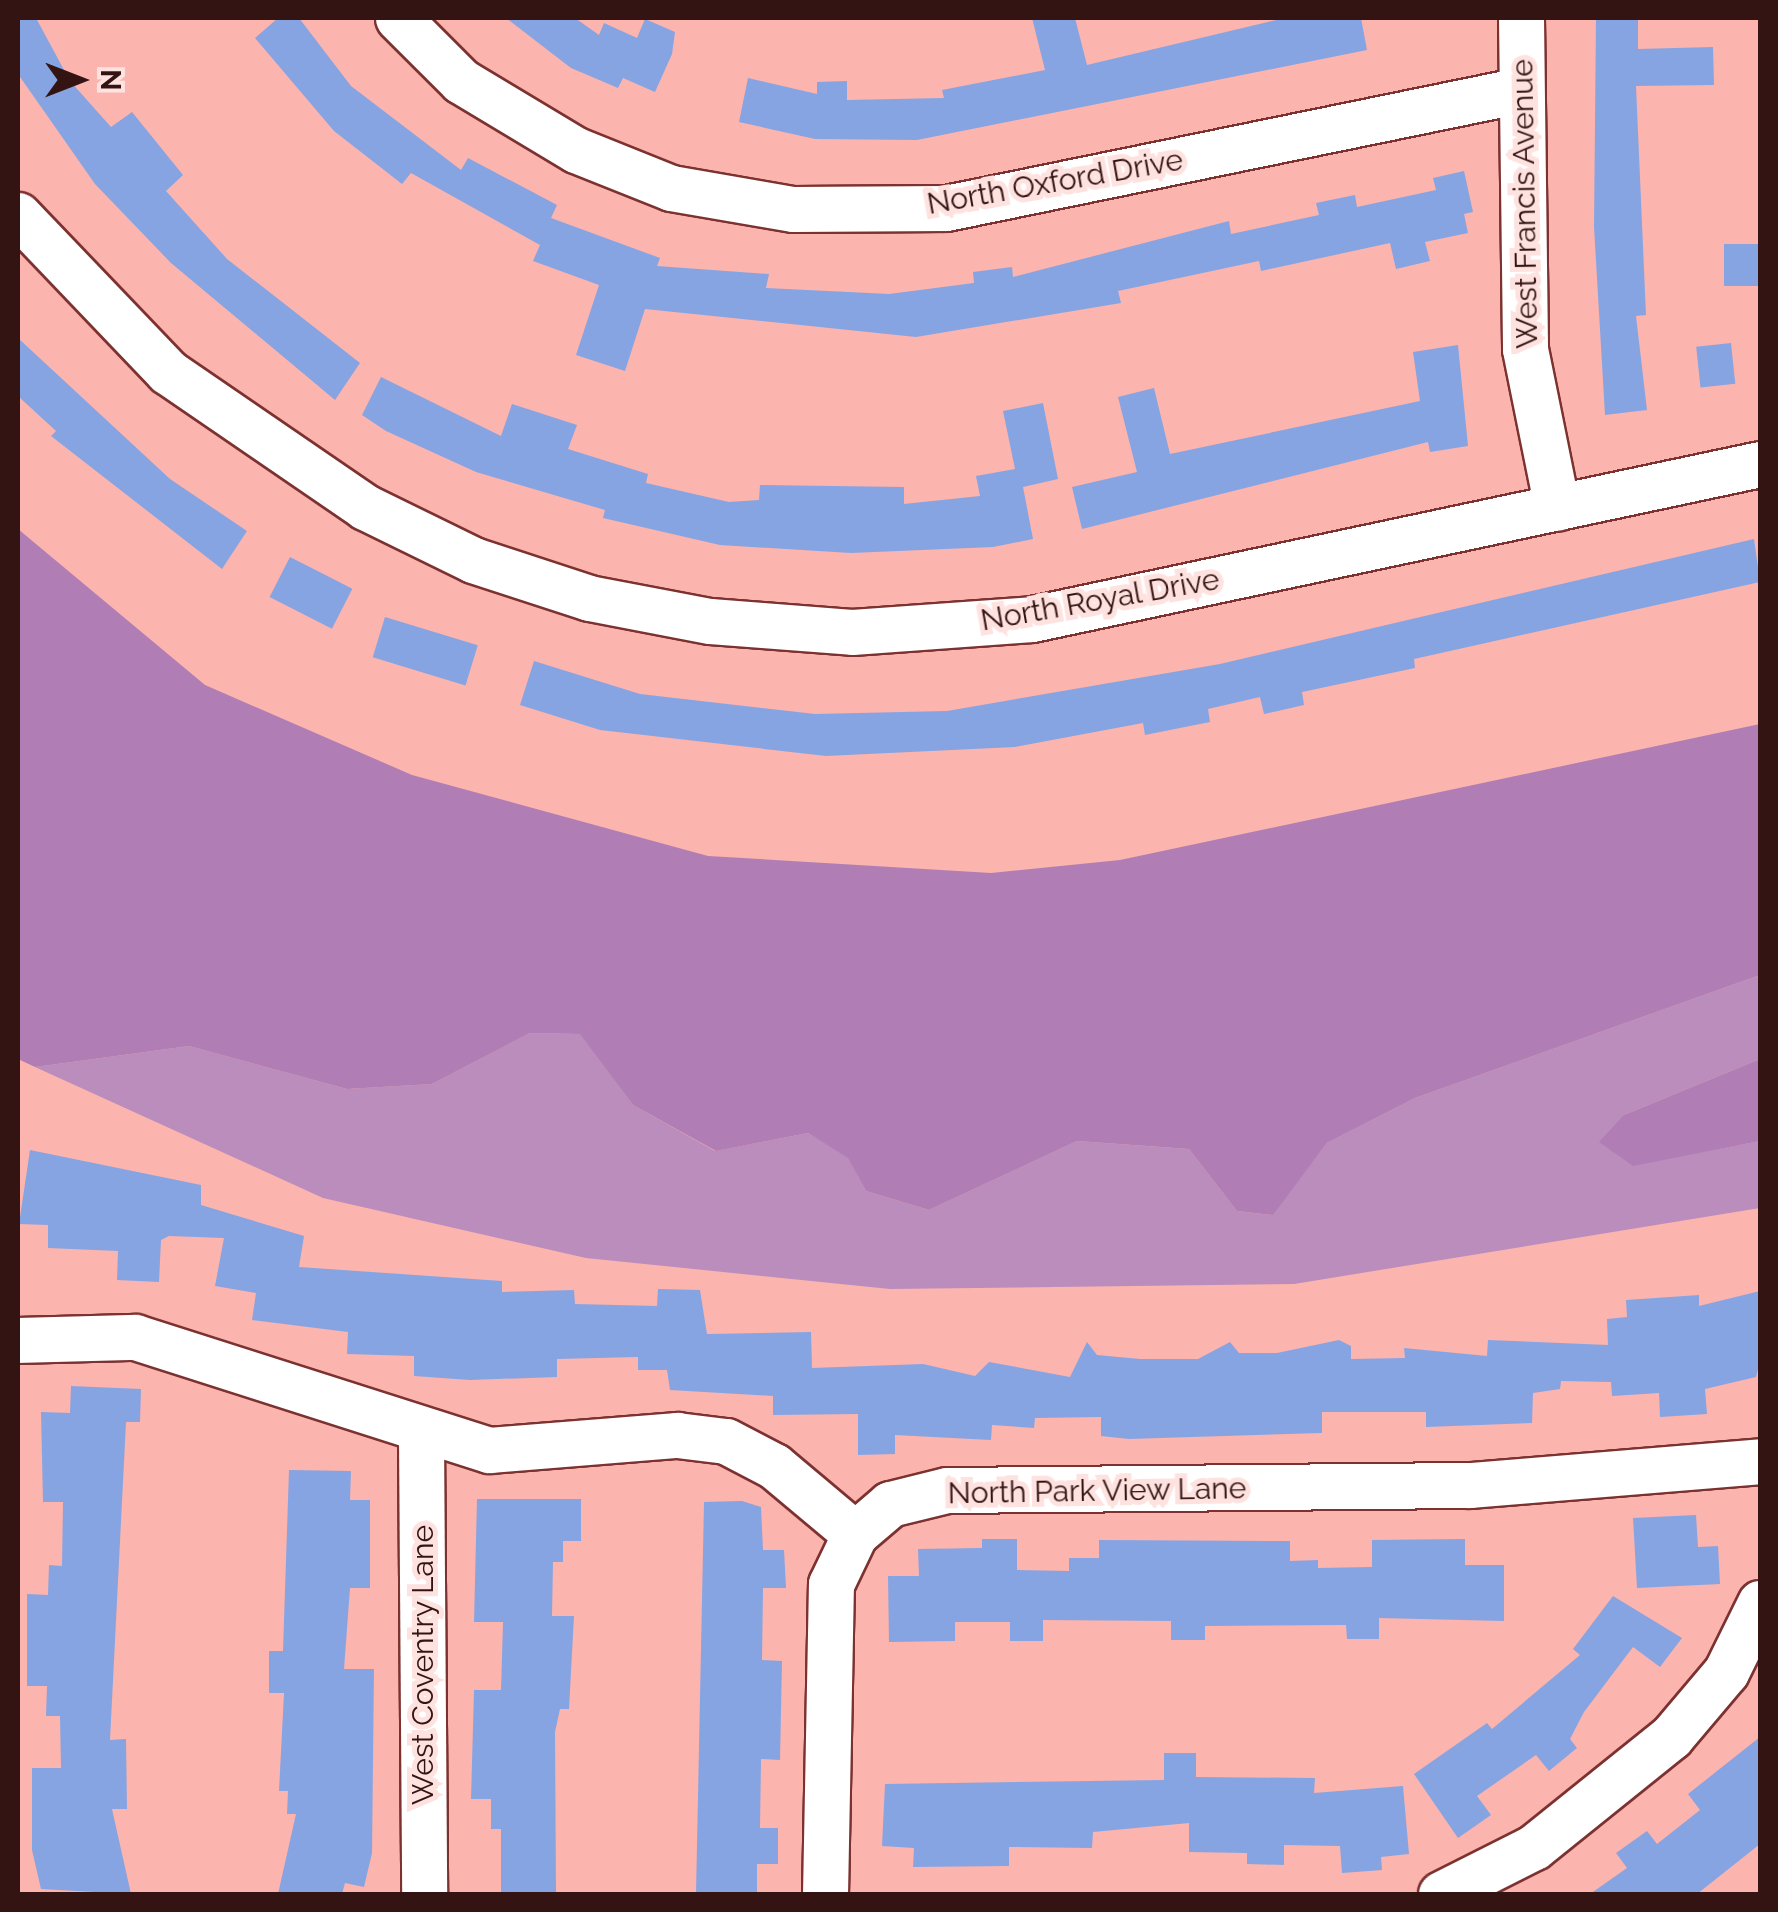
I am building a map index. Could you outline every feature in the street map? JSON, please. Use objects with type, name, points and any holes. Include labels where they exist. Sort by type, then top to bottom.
[{"type":"street","name":"North Oxford Drive","points":[[398,18],[461,81],[576,150],[671,188],[793,209],[946,208],[1521,90]]},
{"type":"street","name":"West Francis Avenue","points":[[1521,18],[1525,348],[1557,508]]},
{"type":"street","name":"North Royal Drive","points":[[18,215],[168,372],[365,507],[472,560],[589,598],[710,621],[852,632],[1032,619],[1760,464]]},
{"type":"street","points":[[18,1340],[136,1337],[421,1435],[489,1450],[677,1435],[726,1442],[774,1466],[855,1534],[831,1584],[825,1894]]},
{"type":"street","name":"West Coventry Lane","points":[[421,1435],[424,1894]]},
{"type":"street","name":"North Park View Lane","points":[[855,1534],[890,1504],[947,1490],[1450,1486],[1760,1461]]},
{"type":"street","points":[[1442,1894],[1534,1847],[1670,1737],[1726,1672],[1760,1603]]},
{"type":"shaded area","points":[[18,529],[205,685],[412,775],[708,856],[991,873],[1120,860],[1760,724],[1760,975],[1415,1098],[1327,1143],[1273,1215],[1237,1211],[1189,1149],[1077,1141],[929,1210],[866,1191],[848,1158],[808,1133],[716,1151],[633,1105],[580,1034],[530,1033],[432,1084],[347,1089],[189,1046],[35,1067],[18,1059]]},
{"type":"shaded area","points":[[1760,975],[1760,1059],[1624,1115],[1633,1165],[1760,1141],[1760,1208],[1294,1284],[890,1289],[586,1258],[323,1198],[35,1067],[189,1046],[347,1089],[432,1084],[530,1033],[581,1034],[633,1105],[715,1151],[808,1133],[848,1157],[866,1191],[929,1210],[1077,1141],[1189,1149],[1237,1211],[1272,1215],[1327,1143],[1415,1098]]},
{"type":"shaded area","points":[[1760,1059],[1760,1141],[1633,1166],[1599,1142],[1624,1115]]},
{"type":"building","points":[[18,18],[36,18],[70,81],[111,127],[132,112],[183,175],[166,191],[227,259],[360,363],[335,400],[171,263],[95,184],[18,74]]},
{"type":"building","points":[[278,18],[299,18],[351,86],[461,170],[468,158],[557,205],[551,218],[660,258],[657,266],[769,274],[766,288],[889,294],[974,283],[973,272],[1012,267],[1013,277],[1229,221],[1231,234],[1319,215],[1316,203],[1355,195],[1357,207],[1436,190],[1433,178],[1464,171],[1473,212],[1464,214],[1468,233],[1425,242],[1430,261],[1396,269],[1390,243],[1261,271],[1259,261],[1118,291],[1121,303],[916,337],[645,309],[625,371],[576,355],[599,285],[533,261],[540,245],[411,173],[402,184],[334,131],[255,38]]},
{"type":"building","points":[[506,18],[575,18],[599,35],[604,23],[637,38],[645,19],[675,32],[672,54],[655,92],[623,78],[618,88],[571,68]]},
{"type":"building","points":[[1032,18],[1075,18],[1087,65],[1285,18],[1361,18],[1367,50],[917,140],[815,139],[739,122],[748,78],[817,94],[817,82],[847,81],[847,100],[944,98],[942,90],[1045,70]]},
{"type":"building","points":[[1596,18],[1638,18],[1638,49],[1713,47],[1714,85],[1636,86],[1646,315],[1636,316],[1647,410],[1605,415],[1594,227]]},
{"type":"building","points":[[1724,244],[1760,244],[1760,286],[1724,286]]},
{"type":"building","points":[[18,338],[170,479],[247,531],[222,569],[51,436],[56,431],[18,396]]},
{"type":"building","points":[[1731,343],[1735,384],[1700,387],[1696,347]]},
{"type":"building","points":[[1458,345],[1468,446],[1430,452],[1428,442],[1082,529],[1072,487],[1137,472],[1118,397],[1154,388],[1170,454],[1420,401],[1413,352]]},
{"type":"building","points":[[381,377],[501,436],[512,404],[577,425],[568,449],[648,474],[646,483],[729,502],[759,500],[760,485],[904,487],[904,504],[980,496],[976,476],[1015,469],[1003,411],[1043,403],[1058,479],[1023,487],[1033,539],[993,547],[851,553],[720,545],[603,518],[605,510],[476,472],[386,431],[362,415]]},
{"type":"building","points":[[1754,539],[1760,582],[1414,659],[1415,668],[1302,692],[1304,705],[1264,714],[1260,697],[1208,709],[1210,722],[1145,735],[1143,723],[1015,747],[826,756],[600,730],[520,705],[534,661],[640,694],[815,714],[947,711],[1220,664]]},
{"type":"building","points":[[290,557],[352,589],[332,629],[270,597]]},
{"type":"building","points":[[385,617],[478,645],[465,686],[373,657]]},
{"type":"building","points":[[30,1150],[201,1185],[201,1205],[304,1236],[299,1267],[502,1281],[502,1292],[574,1290],[575,1304],[657,1306],[658,1289],[700,1290],[707,1334],[811,1332],[812,1368],[923,1364],[975,1376],[989,1362],[1070,1377],[1087,1342],[1097,1355],[1140,1359],[1198,1359],[1230,1342],[1239,1353],[1277,1353],[1339,1340],[1351,1346],[1351,1359],[1405,1358],[1404,1348],[1487,1356],[1488,1340],[1608,1345],[1607,1319],[1627,1317],[1626,1300],[1699,1295],[1699,1306],[1760,1291],[1760,1362],[1756,1377],[1705,1389],[1707,1414],[1660,1417],[1659,1393],[1612,1396],[1611,1382],[1561,1381],[1560,1389],[1533,1393],[1532,1423],[1426,1427],[1426,1412],[1322,1412],[1322,1433],[1129,1439],[1101,1436],[1101,1417],[1035,1418],[1034,1428],[992,1425],[991,1440],[895,1435],[895,1454],[858,1455],[858,1414],[773,1415],[773,1396],[670,1390],[667,1370],[638,1370],[638,1357],[557,1359],[557,1377],[470,1380],[414,1376],[414,1356],[347,1354],[348,1332],[252,1320],[256,1293],[215,1286],[224,1238],[169,1236],[161,1240],[159,1282],[117,1280],[118,1251],[48,1248],[48,1225],[19,1224]]},
{"type":"building","points":[[71,1386],[141,1389],[140,1422],[126,1422],[110,1740],[126,1739],[127,1809],[112,1809],[131,1894],[41,1889],[32,1850],[32,1768],[61,1768],[60,1716],[46,1716],[47,1686],[27,1686],[27,1594],[48,1595],[49,1565],[62,1566],[63,1502],[43,1502],[41,1412],[70,1413]]},
{"type":"building","points":[[289,1470],[351,1471],[350,1500],[370,1500],[370,1588],[350,1588],[344,1669],[374,1669],[372,1853],[364,1887],[345,1883],[342,1894],[278,1894],[296,1814],[287,1814],[288,1791],[279,1791],[284,1693],[269,1693],[269,1651],[283,1651]]},
{"type":"building","points":[[477,1499],[581,1499],[581,1541],[563,1541],[563,1562],[553,1562],[552,1616],[574,1616],[569,1709],[560,1709],[555,1732],[556,1894],[501,1894],[501,1829],[491,1829],[491,1799],[471,1799],[474,1690],[501,1690],[503,1622],[474,1622]]},
{"type":"building","points":[[742,1501],[761,1507],[763,1550],[784,1550],[786,1588],[763,1588],[762,1660],[782,1661],[780,1760],[761,1759],[760,1828],[778,1828],[778,1864],[757,1864],[757,1894],[696,1894],[704,1502]]},
{"type":"building","points":[[1696,1515],[1698,1547],[1718,1546],[1720,1584],[1637,1588],[1633,1518]]},
{"type":"building","points":[[982,1539],[1017,1539],[1017,1570],[1069,1571],[1069,1558],[1099,1558],[1099,1540],[1290,1541],[1290,1561],[1318,1560],[1318,1568],[1372,1567],[1372,1540],[1465,1539],[1465,1565],[1504,1565],[1504,1621],[1379,1618],[1379,1639],[1347,1639],[1346,1625],[1205,1626],[1205,1640],[1171,1640],[1171,1621],[1043,1620],[1043,1641],[1010,1641],[1010,1622],[955,1622],[955,1641],[889,1642],[888,1576],[919,1576],[918,1549],[982,1548]]},
{"type":"building","points":[[1613,1596],[1682,1638],[1660,1667],[1633,1647],[1584,1712],[1570,1739],[1577,1748],[1549,1771],[1536,1755],[1477,1796],[1491,1815],[1458,1838],[1414,1774],[1487,1723],[1492,1729],[1580,1655],[1573,1649]]},
{"type":"building","points":[[1760,1737],[1760,1844],[1697,1894],[1590,1894],[1627,1868],[1616,1853],[1647,1831],[1657,1844],[1700,1810],[1688,1794]]},
{"type":"building","points":[[1164,1753],[1196,1753],[1196,1777],[1315,1778],[1314,1793],[1403,1786],[1409,1854],[1381,1857],[1382,1870],[1342,1873],[1340,1846],[1284,1845],[1284,1865],[1247,1864],[1247,1853],[1189,1852],[1189,1823],[1093,1832],[1092,1848],[1009,1847],[1009,1866],[913,1867],[914,1848],[882,1846],[885,1784],[1164,1780]]}]
